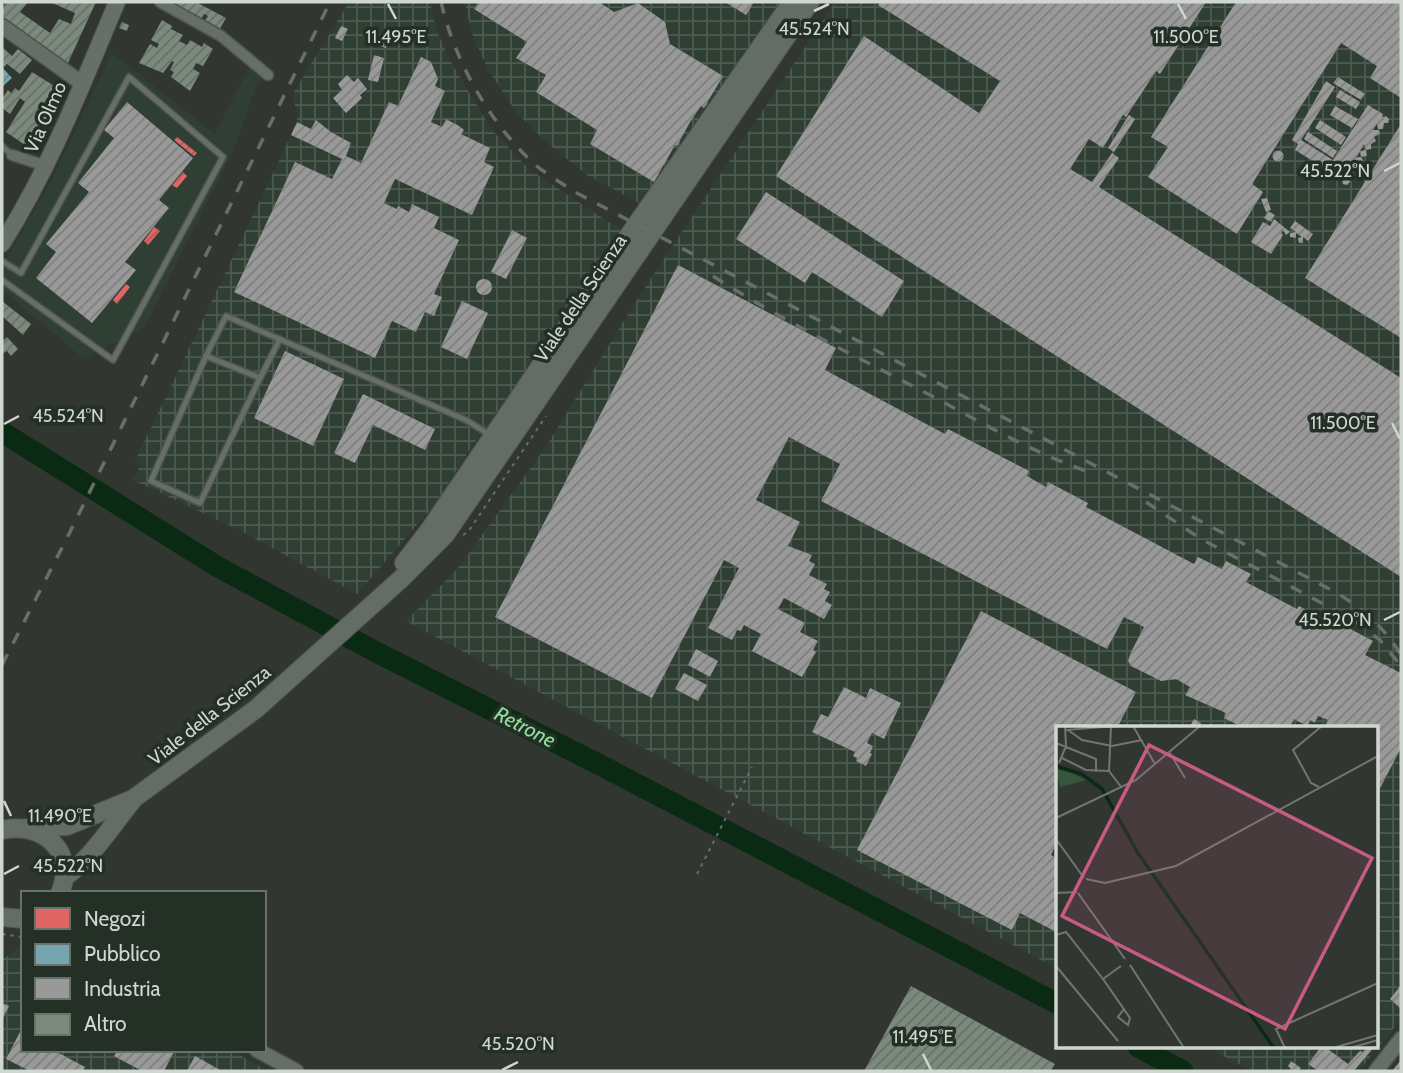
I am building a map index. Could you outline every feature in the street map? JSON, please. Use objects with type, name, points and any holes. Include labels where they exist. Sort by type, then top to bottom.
[{"type":"main road","name":"Via Olmo","points":[[2,244],[46,166],[117,2]]},
{"type":"main road","name":"Viale della Scienza","points":[[370,605],[430,529],[636,225],[792,2]]},
{"type":"main road","name":"Viale della Scienza","points":[[133,799],[256,709],[402,578],[445,535],[810,2]]},
{"type":"main road","points":[[11,827],[67,826],[133,799]]},
{"type":"main road","points":[[62,885],[133,799]]},
{"type":"main road","points":[[11,827],[40,832],[51,840],[64,863],[62,885]]},
{"type":"street","points":[[160,2],[221,36],[268,75]]},
{"type":"street","points":[[2,26],[83,84]]},
{"type":"street","points":[[12,155],[46,166]]},
{"type":"street","points":[[1376,1071],[1401,1039]]},
{"type":"street","points":[[261,1052],[296,1071]]},
{"type":"lane","points":[[2,261],[21,273],[128,77],[223,157],[113,360],[2,280]]},
{"type":"lane","points":[[2,146],[12,155]]},
{"type":"lane","points":[[280,339],[200,503],[151,481],[226,316],[280,339],[466,420],[493,437]]},
{"type":"lane","points":[[206,356],[260,378]]},
{"type":"path","points":[[697,874],[752,767]]},
{"type":"path","points":[[2,934],[21,937]]},
{"type":"shaded area","points":[[349,2],[430,2],[436,29],[451,62],[491,129],[529,169],[625,233],[470,449],[435,504],[357,594],[239,530],[133,480],[141,464],[135,461],[297,123],[297,109],[292,99],[295,90]]},
{"type":"shaded area","points":[[465,2],[784,2],[641,204],[587,175],[546,142],[517,113],[488,70],[471,31]]},
{"type":"shaded area","points":[[835,2],[1401,2],[1401,1019],[1378,1047],[1378,726],[1056,726],[1056,968],[406,621],[458,568],[545,448],[640,295]]},
{"type":"shaded area","points":[[112,53],[215,134],[249,68],[262,78],[254,92],[235,147],[145,327],[84,359],[2,290],[2,266],[53,178]]},
{"type":"shaded area","points":[[21,946],[21,1052],[234,1052],[268,1071],[2,1071],[2,960]]},
{"type":"shaded area","points":[[1208,1048],[1378,1048],[1359,1071],[1252,1071]]},
{"type":"building: Negozi","points":[[177,137],[197,153],[194,156],[174,140]]},
{"type":"building: Negozi","points":[[183,172],[187,176],[177,188],[172,185]]},
{"type":"building: Negozi","points":[[154,227],[160,231],[148,245],[144,241]]},
{"type":"building: Negozi","points":[[126,284],[130,287],[117,304],[113,300]]},
{"type":"building: Pubblico","points":[[2,67],[12,78],[2,87]]},
{"type":"building: Industria","points":[[479,2],[599,2],[614,12],[638,3],[665,22],[670,44],[723,76],[704,108],[701,106],[677,146],[675,145],[654,182],[590,144],[597,130],[536,92],[546,75],[516,58],[527,42],[474,9]]},
{"type":"building: Industria","points":[[725,2],[754,2],[746,15]]},
{"type":"building: Industria","points":[[880,2],[1206,2],[1160,74],[1156,71],[1126,117],[1123,115],[1103,148],[1089,139],[1070,169],[1092,182],[1112,153],[1119,158],[1099,187],[1401,378],[1401,577],[776,176],[864,36],[979,113],[1000,81],[878,5]]},
{"type":"building: Industria","points":[[1236,2],[1401,2],[1401,98],[1370,78],[1377,66],[1341,43],[1252,184],[1263,192],[1237,234],[1148,177],[1168,147],[1151,137]]},
{"type":"building: Industria","points":[[341,26],[348,29],[342,41],[335,38]]},
{"type":"building: Industria","points":[[384,30],[390,31],[386,48],[380,46]]},
{"type":"building: Industria","points":[[374,55],[384,58],[378,82],[368,80]]},
{"type":"building: Industria","points":[[421,57],[431,62],[438,79],[435,86],[445,91],[431,122],[442,127],[446,119],[464,130],[461,134],[490,148],[484,162],[494,167],[472,215],[395,179],[384,203],[409,212],[412,204],[439,217],[434,228],[459,240],[434,294],[442,297],[434,316],[425,312],[416,332],[392,321],[375,358],[234,292],[295,162],[332,179],[342,159],[291,135],[297,122],[311,129],[316,120],[351,143],[346,156],[361,163],[389,102],[398,106]]},
{"type":"building: Industria","points":[[347,75],[354,82],[358,78],[367,89],[360,95],[362,98],[346,113],[333,98],[342,90],[338,84]]},
{"type":"building: Industria","points":[[1338,77],[1365,94],[1361,100],[1333,83]]},
{"type":"building: Industria","points":[[1326,81],[1335,87],[1301,140],[1333,160],[1368,105],[1383,114],[1382,117],[1389,119],[1388,123],[1384,123],[1383,129],[1378,129],[1377,124],[1373,130],[1379,130],[1380,134],[1374,137],[1376,141],[1371,144],[1371,149],[1366,150],[1367,156],[1361,157],[1360,152],[1342,179],[1295,150],[1298,144],[1292,140]]},
{"type":"building: Industria","points":[[1340,90],[1360,102],[1356,109],[1336,97]]},
{"type":"building: Industria","points":[[127,102],[193,158],[159,200],[169,208],[125,262],[136,270],[92,323],[36,278],[56,252],[46,244],[89,192],[78,183],[114,138],[104,130]]},
{"type":"building: Industria","points":[[1335,106],[1358,119],[1352,128],[1330,115]]},
{"type":"building: Industria","points":[[1129,115],[1135,119],[1114,152],[1108,148]]},
{"type":"building: Industria","points":[[1320,120],[1346,137],[1341,145],[1315,128]]},
{"type":"building: Industria","points":[[1401,124],[1401,338],[1305,278]]},
{"type":"building: Industria","points":[[1308,132],[1337,151],[1333,158],[1304,139]]},
{"type":"building: Industria","points":[[1278,150],[1284,156],[1278,162],[1272,156]]},
{"type":"building: Industria","points":[[1359,157],[1363,161],[1359,165],[1355,161]]},
{"type":"building: Industria","points":[[1358,164],[1357,171],[1353,171],[1351,165]]},
{"type":"building: Industria","points":[[1347,172],[1354,172],[1354,177],[1349,178],[1347,185],[1343,184],[1342,179],[1348,178]]},
{"type":"building: Industria","points":[[766,192],[904,281],[882,317],[812,272],[805,283],[736,239]]},
{"type":"building: Industria","points":[[1267,198],[1271,210],[1266,212],[1261,199]]},
{"type":"building: Industria","points":[[1268,211],[1275,215],[1271,222],[1264,218]]},
{"type":"building: Industria","points":[[1274,219],[1290,232],[1286,235],[1283,230],[1283,235],[1271,254],[1251,242],[1263,222],[1270,226]]},
{"type":"building: Industria","points":[[1295,221],[1313,234],[1308,241],[1303,237],[1303,243],[1299,243],[1298,238],[1302,237],[1296,233],[1296,238],[1290,237],[1290,233],[1296,232],[1290,228]]},
{"type":"building: Industria","points":[[512,230],[527,238],[506,279],[491,272]]},
{"type":"building: Industria","points":[[678,265],[836,348],[825,370],[945,434],[948,429],[1029,471],[1027,476],[1046,487],[1048,482],[1088,503],[1086,507],[1194,564],[1198,557],[1222,569],[1226,561],[1251,574],[1246,582],[1297,609],[1299,606],[1339,628],[1341,624],[1373,641],[1365,655],[1401,673],[1401,748],[1378,792],[1378,726],[1325,726],[1328,720],[1318,716],[1315,723],[1310,720],[1307,726],[1294,719],[1291,725],[1293,726],[1240,726],[1224,718],[1226,713],[1185,695],[1190,687],[1176,679],[1161,681],[1131,666],[1128,661],[1130,654],[1144,627],[1124,617],[1107,649],[821,501],[840,464],[789,437],[756,500],[800,522],[788,546],[812,555],[809,561],[815,564],[809,575],[827,584],[824,589],[830,592],[825,601],[832,605],[824,619],[784,598],[778,609],[805,623],[800,632],[818,641],[813,650],[816,652],[802,677],[752,651],[761,634],[744,625],[741,631],[737,630],[732,640],[708,628],[739,568],[724,560],[652,698],[495,617]]},
{"type":"building: Industria","points":[[484,279],[490,281],[490,293],[484,295],[478,293],[476,287],[478,281]]},
{"type":"building: Industria","points":[[462,301],[488,313],[467,359],[441,347]]},
{"type":"building: Industria","points":[[285,351],[344,379],[313,446],[254,418]]},
{"type":"building: Industria","points":[[363,394],[435,429],[425,450],[373,425],[355,463],[334,453]]},
{"type":"building: Industria","points":[[981,611],[1136,692],[1118,726],[1056,726],[1056,844],[1051,855],[1056,858],[1056,932],[1020,913],[1012,930],[857,850]]},
{"type":"building: Industria","points":[[696,649],[718,661],[710,677],[688,665]]},
{"type":"building: Industria","points":[[684,673],[707,685],[698,701],[675,689]]},
{"type":"building: Industria","points":[[844,687],[866,698],[870,688],[901,703],[884,739],[872,733],[867,743],[873,746],[870,753],[872,754],[866,766],[856,761],[857,758],[853,756],[855,752],[812,732],[821,714],[828,717]]},
{"type":"building: Industria","points":[[1194,719],[1201,723],[1200,726],[1190,726]]},
{"type":"building: Industria","points":[[1401,985],[1401,1009],[1390,999]]},
{"type":"building: Industria","points":[[2,1003],[9,1006],[2,1020]]},
{"type":"building: Industria","points":[[20,1032],[21,1052],[57,1052],[85,1067],[83,1071],[30,1071],[6,1059]]},
{"type":"building: Industria","points":[[1320,1048],[1326,1048],[1348,1064],[1360,1051],[1373,1048],[1354,1071],[1318,1071],[1308,1064]]},
{"type":"building: Industria","points":[[117,1052],[174,1052],[164,1071],[142,1071],[114,1056]]},
{"type":"building: Industria","points":[[195,1056],[222,1071],[187,1071]]},
{"type":"building: Industria","points":[[1401,1060],[1401,1071],[1392,1071]]},
{"type":"building: Industria","points":[[1291,1061],[1301,1068],[1298,1071],[1289,1071]]},
{"type":"building: Altro","points":[[6,2],[28,2],[20,12],[50,33],[59,19],[71,24],[75,13],[50,2],[96,2],[67,65],[2,21],[2,10]]},
{"type":"building: Altro","points":[[196,2],[226,18],[218,32],[203,24],[208,16],[204,14],[200,21],[170,4]]},
{"type":"building: Altro","points":[[162,20],[183,35],[179,41],[187,45],[190,40],[202,47],[204,43],[213,49],[203,66],[196,63],[193,69],[200,73],[190,91],[171,77],[174,72],[170,70],[174,62],[172,61],[163,73],[139,63],[150,44],[157,48],[159,44],[151,40]]},
{"type":"building: Altro","points":[[122,22],[129,25],[127,31],[119,28]]},
{"type":"building: Altro","points":[[2,47],[12,56],[18,49],[32,60],[20,74],[7,64],[4,67],[2,64]]},
{"type":"building: Altro","points":[[32,72],[56,87],[39,112],[50,119],[37,139],[31,136],[25,145],[6,132],[25,102],[20,98],[10,114],[2,108],[2,99],[8,90],[11,93],[15,88],[19,91]]},
{"type":"building: Altro","points":[[2,301],[31,324],[23,335],[2,316]]},
{"type":"building: Altro","points":[[7,337],[18,349],[11,356],[7,351],[2,351],[2,342]]},
{"type":"building: Altro","points":[[911,986],[1055,1064],[1051,1071],[864,1071]]},
{"type":"waterway","name":"Retrone","points":[[2,432],[218,567],[376,652],[606,768],[1056,1003]]},
{"type":"waterway","name":"Retrone","points":[[1140,1048],[1183,1071]]},
{"type":"railway","points":[[2,665],[330,2]]},
{"type":"railway","points":[[441,2],[463,66],[499,125],[534,164],[573,191],[1337,593],[1373,620],[1401,655]]},
{"type":"railway","points":[[713,276],[793,323],[991,428],[1052,458],[1095,474]]},
{"type":"railway","points":[[1146,502],[1201,539],[1352,619],[1380,640],[1401,666]]}]
